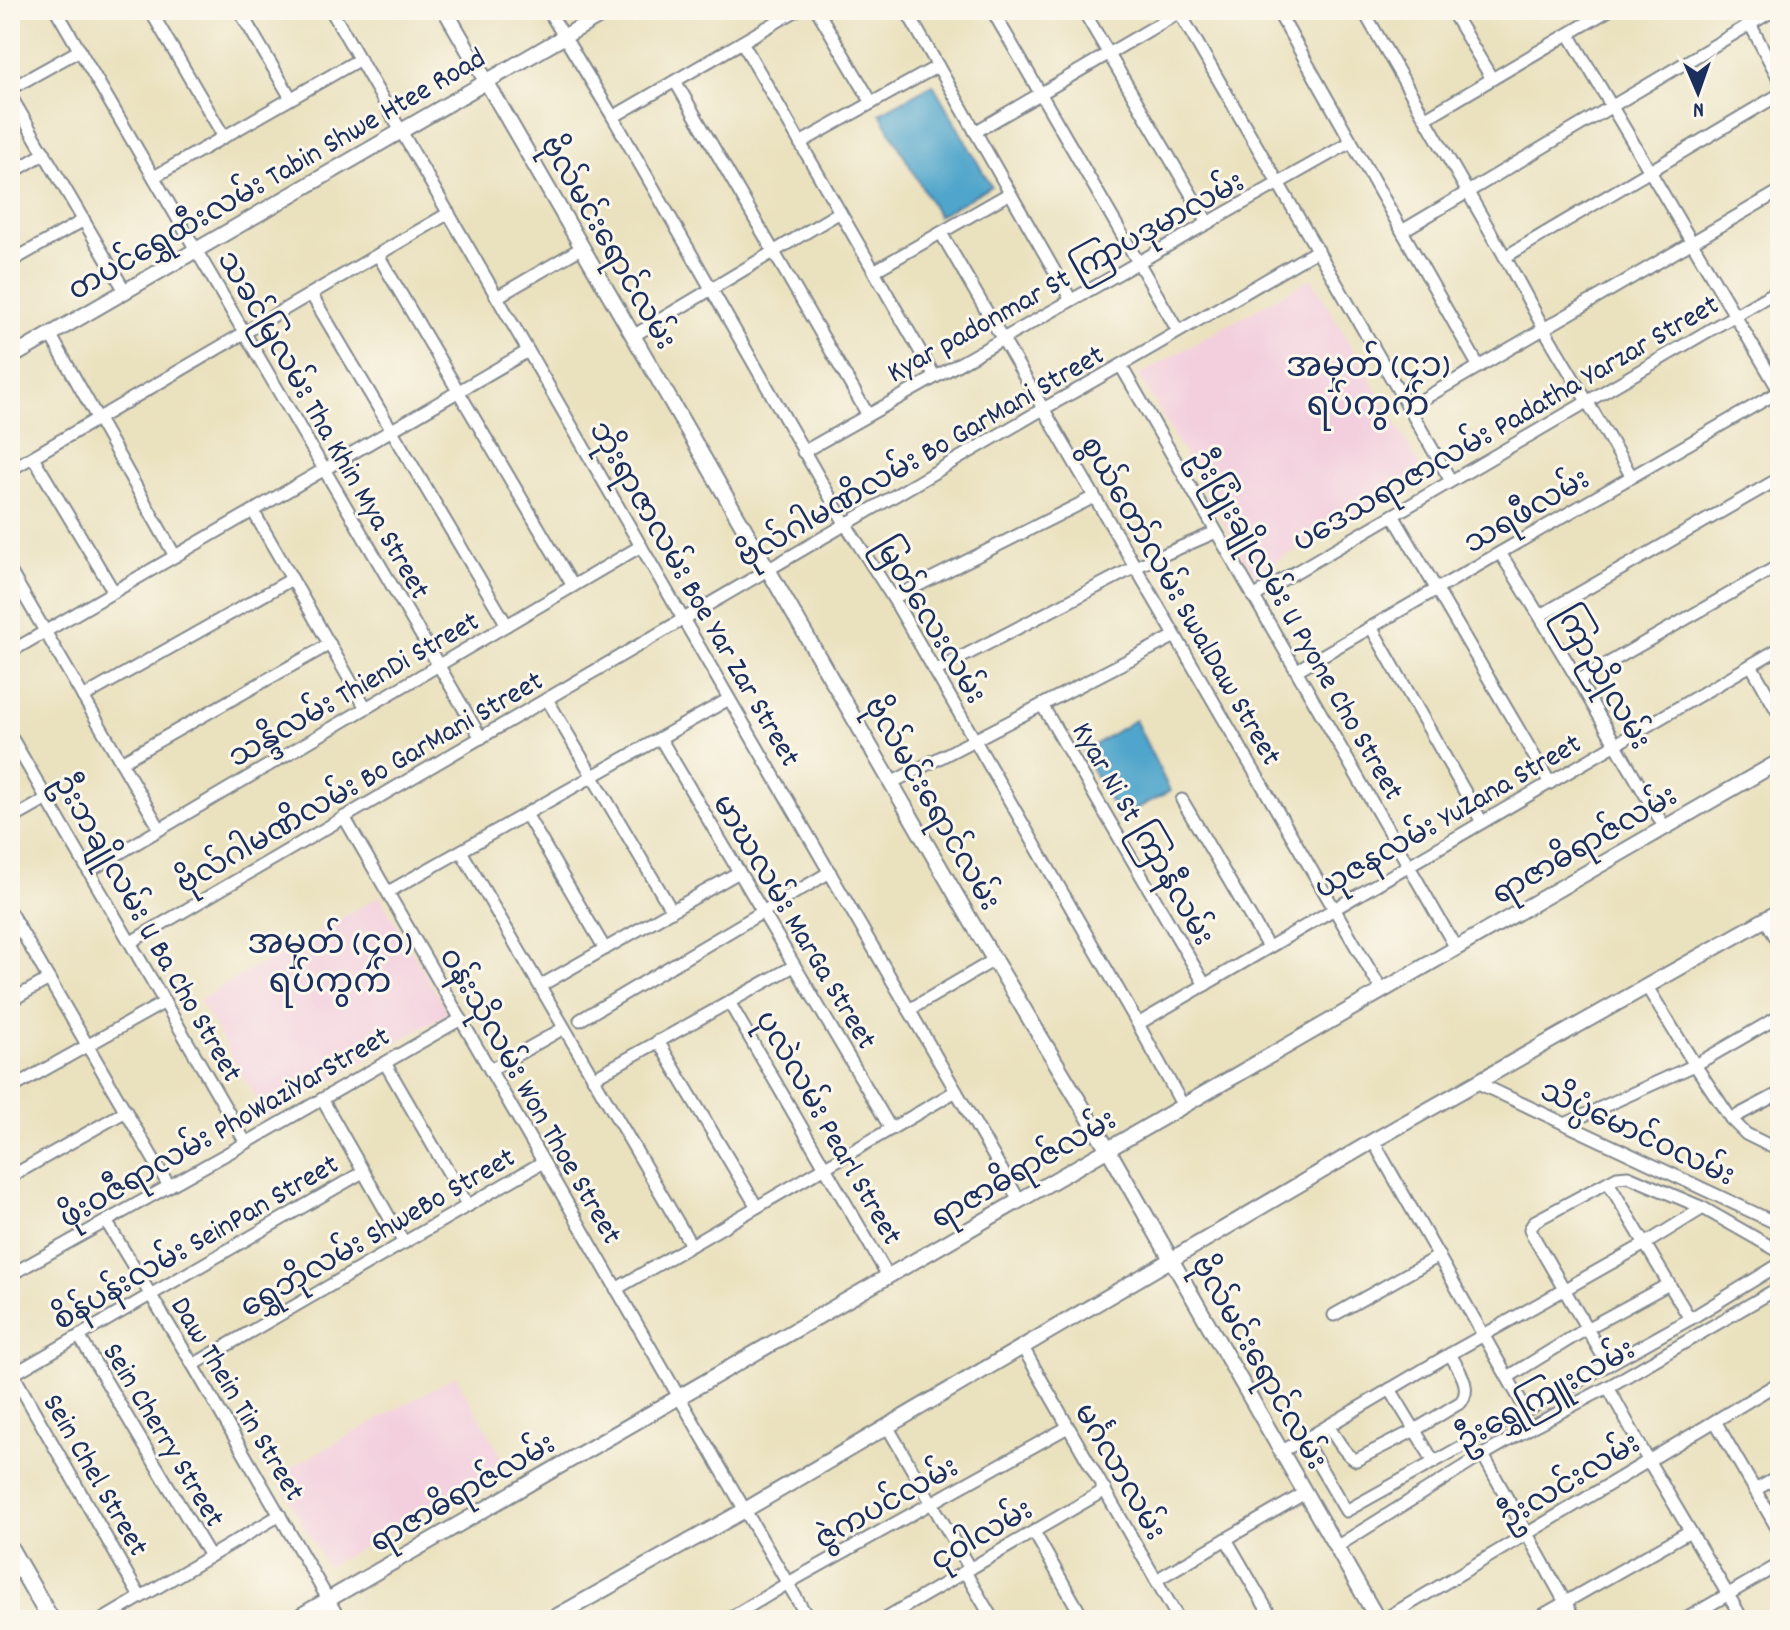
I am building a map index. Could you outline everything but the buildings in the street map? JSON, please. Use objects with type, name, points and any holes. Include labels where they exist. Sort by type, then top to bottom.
[{"type":"main road","points":[[10,1549],[51,1620]]},
{"type":"street","name":"သခင်မြလမ်း Tha Khin Mya Street","points":[[56,10],[481,738]]},
{"type":"street","points":[[150,10],[224,137]]},
{"type":"street","points":[[239,10],[291,98]]},
{"type":"street","name":"ဘိုးရာဇာလမ်း Boe Yar Zar Street","points":[[331,10],[1019,1200]]},
{"type":"street","name":"ဗိုလ်မင်းရောင်လမ်း","points":[[445,10],[891,783],[1381,1620]]},
{"type":"street","name":"မြတ်လေးလမ်း","points":[[548,10],[613,117],[803,452],[893,598],[1183,1106]]},
{"type":"street","name":"တပင်ရွှေထီးလမ်း Tabin Shwe Htee Road","points":[[10,358],[610,10]]},
{"type":"street","points":[[613,117],[797,10]]},
{"type":"street","points":[[817,10],[872,103]]},
{"type":"street","points":[[906,10],[1071,300]]},
{"type":"street","points":[[992,10],[1178,331]]},
{"type":"street","points":[[1083,10],[1208,223]]},
{"type":"street","points":[[1277,10],[1479,367]]},
{"type":"street","points":[[1363,10],[1632,477]]},
{"type":"street","points":[[1452,10],[1492,79]]},
{"type":"street","points":[[1426,118],[1609,10]]},
{"type":"street","points":[[1402,231],[1774,10]]},
{"type":"street","points":[[975,132],[1180,11],[1451,481]]},
{"type":"street","points":[[1750,24],[1780,81]]},
{"type":"street","points":[[1569,34],[1780,392]]},
{"type":"street","points":[[742,42],[935,377]]},
{"type":"street","points":[[80,50],[10,92],[125,291]]},
{"type":"street","points":[[154,177],[360,59]]},
{"type":"street","points":[[800,143],[938,66]]},
{"type":"street","points":[[675,81],[868,415]]},
{"type":"street","points":[[1505,257],[1780,94]]},
{"type":"street","name":"Kyar padonmar St ကြာပဒုမာလမ်း","points":[[803,452],[1351,142]]},
{"type":"street","points":[[10,174],[45,153]]},
{"type":"street","points":[[1408,408],[1780,191]]},
{"type":"street","points":[[874,271],[1010,193]]},
{"type":"street","points":[[633,336],[840,212]]},
{"type":"street","points":[[10,470],[449,213]]},
{"type":"street","points":[[10,262],[84,220]]},
{"type":"street","name":"စွယ်တော်လမ်း SwalDaw Street","points":[[941,233],[1382,991]]},
{"type":"street","points":[[497,297],[583,247]]},
{"type":"street","name":"ဗိုလ်ဂါမဏိလမ်း Bo GarMani Street","points":[[131,942],[1318,250]]},
{"type":"street","points":[[378,255],[573,586]]},
{"type":"street","name":"ပဒေသရာဇာလမ်း Padatha Yarzar Street","points":[[1253,597],[1780,289]]},
{"type":"street","points":[[311,294],[507,625]]},
{"type":"street","points":[[50,334],[175,556]]},
{"type":"street","points":[[10,652],[528,351]]},
{"type":"street","name":"ဦးပြုံးချိုလမ်း U Pyone Cho Street","points":[[1121,366],[1456,948]]},
{"type":"street","name":"သရဖီလမ်း","points":[[1297,670],[1780,392]]},
{"type":"street","points":[[33,457],[114,592]]},
{"type":"street","points":[[1541,615],[1780,478]]},
{"type":"street","points":[[893,598],[1094,497]]},
{"type":"street","points":[[253,511],[366,708]]},
{"type":"street","points":[[1393,515],[1550,783]]},
{"type":"street","points":[[935,671],[1135,567],[1216,532]]},
{"type":"street","name":"သန္ဒိလမ်း ThienDi Street","points":[[89,871],[641,546]]},
{"type":"street","name":"ကြာညိုလမ်း","points":[[1500,553],[1541,615],[1665,828]]},
{"type":"street","points":[[1579,680],[1780,565]]},
{"type":"street","points":[[10,571],[160,829]]},
{"type":"street","points":[[83,697],[292,579]]},
{"type":"street","points":[[1371,627],[1482,822]]},
{"type":"street","points":[[891,783],[1175,636]]},
{"type":"street","points":[[121,762],[330,644]]},
{"type":"street","name":"ယုဇနလမ်း YuZana Street","points":[[1138,1024],[1780,648]]},
{"type":"street","points":[[1751,665],[1780,716]]},
{"type":"street","points":[[547,699],[672,911]]},
{"type":"street","points":[[388,892],[729,699]]},
{"type":"street","name":"Kyar Ni St ကြာနီလမ်း","points":[[1042,705],[1205,985]]},
{"type":"street","name":"ဦးဘချိုလမ်း U Ba Cho Street","points":[[10,735],[246,1143]]},
{"type":"street","name":"မာဃလမ်း MarGa Street","points":[[660,738],[891,1129]]},
{"type":"street","name":"ရာဇာဓိရာဇ်လမ်း","points":[[293,1620],[1019,1200],[1113,1159],[1183,1106],[1780,761]]},
{"type":"street","points":[[10,820],[47,799]]},
{"type":"street","points":[[1182,800],[1268,947]]},
{"type":"street","points":[[526,814],[605,949]]},
{"type":"street","name":"ဝန်းသိုလမ်း Won Thoe Street","points":[[344,817],[809,1620]]},
{"type":"street","points":[[461,851],[691,1245]]},
{"type":"street","points":[[540,986],[739,872]]},
{"type":"street","points":[[580,1020],[830,872]]},
{"type":"street","points":[[550,1620],[745,1510],[1022,1346],[1164,1247],[1373,1141],[1780,911]]},
{"type":"street","points":[[10,912],[169,1186]]},
{"type":"street","points":[[1766,920],[1780,945]]},
{"type":"street","points":[[909,1010],[994,960]]},
{"type":"street","points":[[593,1078],[794,966]]},
{"type":"street","points":[[10,1001],[49,979]]},
{"type":"street","points":[[1647,987],[1731,1119],[1746,1134],[1780,1151]]},
{"type":"street","points":[[10,1089],[165,1002]]},
{"type":"street","name":"ပုလဲလမ်း Pearl Street","points":[[729,1002],[888,1276]]},
{"type":"street","points":[[1565,1124],[1695,1065],[1780,1016]]},
{"type":"street","name":"ဖိုးဝဇီရာလမ်း PhoWaziYarStreet","points":[[10,1275],[461,1019]]},
{"type":"street","points":[[490,1070],[564,1028]]},
{"type":"street","points":[[658,1041],[757,1207]]},
{"type":"street","points":[[385,1063],[468,1206]]},
{"type":"street","name":"သိပ္ပံမောင်ဝလမ်း","points":[[1476,1082],[1780,1225]]},
{"type":"street","points":[[616,1289],[956,1091]]},
{"type":"street","points":[[1731,1119],[1780,1093]]},
{"type":"street","points":[[322,1099],[404,1243]]},
{"type":"street","points":[[10,1177],[126,1111]]},
{"type":"street","points":[[1373,1141],[1526,1410]]},
{"type":"street","name":"ရွှေဘိုလမ်း ShweBo Street","points":[[193,1365],[543,1162]]},
{"type":"street","name":"စိန်ပန်းလမ်း SeinPan Street","points":[[11,1375],[363,1172]]},
{"type":"street","points":[[1608,1365],[1532,1234],[1531,1227],[1535,1221],[1617,1177],[1628,1176],[1703,1208],[1780,1252]]},
{"type":"street","points":[[1608,1182],[1690,1319]]},
{"type":"street","points":[[1281,1451],[1703,1208]]},
{"type":"street","name":"Daw Thein Tin Street","points":[[106,1221],[340,1620]]},
{"type":"street","points":[[1334,1315],[1439,1256]]},
{"type":"street","points":[[1304,1440],[1346,1511],[1690,1319],[1780,1264]]},
{"type":"street","points":[[1508,1377],[1586,1329],[1669,1284]]},
{"type":"street","name":"ဦးရွှေကြူးလမ်း","points":[[1336,1547],[1483,1455],[1780,1287]]},
{"type":"street","name":"Sein Cherry Street","points":[[79,1336],[210,1556]]},
{"type":"street","name":"မင်္ဂလာလမ်း","points":[[1022,1346],[1179,1620]]},
{"type":"street","points":[[1328,1426],[1347,1454],[1356,1460],[1415,1430],[1466,1396],[1466,1385],[1450,1354]]},
{"type":"street","name":"Sein Chel Street","points":[[11,1375],[140,1597]]},
{"type":"street","name":"ဦးလင်းလမ်း","points":[[1381,1620],[1780,1382]]},
{"type":"street","points":[[1608,1387],[1743,1620]]},
{"type":"street","points":[[1390,1389],[1434,1462]]},
{"type":"street","points":[[1715,1421],[1780,1533]]},
{"type":"street","points":[[887,1426],[993,1620]]},
{"type":"street","name":"ဇွဲကပင်လမ်း","points":[[727,1620],[1068,1427]]},
{"type":"street","points":[[1483,1455],[1575,1620]]},
{"type":"street","points":[[1755,1490],[1780,1476]]},
{"type":"street","name":"ငုဝါလမ်း","points":[[882,1620],[902,1615],[967,1570],[1105,1490]]},
{"type":"street","points":[[1156,1580],[1305,1493]]},
{"type":"street","points":[[102,1620],[280,1515]]},
{"type":"street","points":[[1534,1620],[1690,1531]]},
{"type":"street","points":[[1034,1532],[1084,1620]]},
{"type":"street","points":[[1226,1539],[1273,1620]]},
{"type":"street","points":[[1684,1620],[1780,1564]]},
{"type":"shaded area","points":[[1312,278],[1425,474],[1253,575],[1139,375]]},
{"type":"shaded area","points":[[380,896],[448,1013],[267,1117],[199,1000]]},
{"type":"shaded area","points":[[456,1376],[507,1466],[327,1567],[276,1476]]},
{"type":"water","points":[[933,84],[991,186],[938,216],[880,113]]},
{"type":"water","points":[[1135,720],[1170,791],[1119,818],[1083,752]]},
{"type":"district","name":"အမှတ် (၄၁) ရပ်ကွက်","points":[[1368,384]]},
{"type":"district","name":"အမှတ် (၄၀) ရပ်ကွက်","points":[[330,960]]}]
